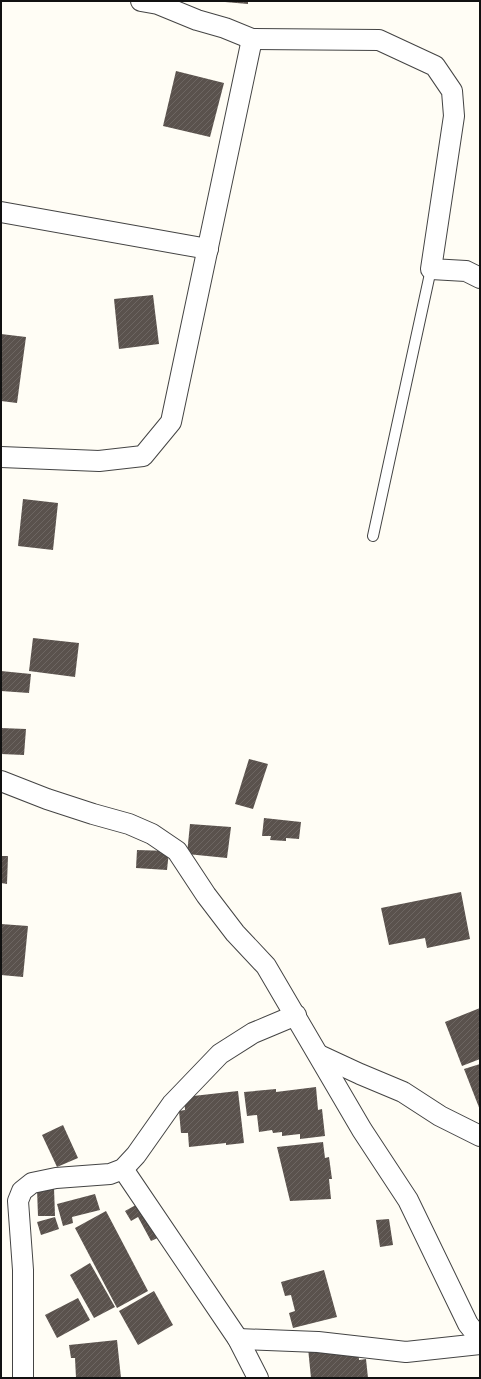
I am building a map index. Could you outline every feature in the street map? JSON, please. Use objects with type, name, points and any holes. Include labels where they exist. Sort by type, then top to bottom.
[{"type":"street","points":[[141,1],[158,4],[197,20],[225,28],[252,39],[379,40],[435,66],[452,91],[454,116],[431,269],[466,271],[480,278]]},
{"type":"street","points":[[1,457],[99,461],[143,456],[171,422],[252,39]]},
{"type":"street","points":[[1,212],[208,249]]},
{"type":"street","points":[[1,781],[47,799],[129,824],[152,834],[176,851],[206,895],[235,933],[266,966],[362,1130],[408,1200],[468,1324],[480,1339]]},
{"type":"street","points":[[22,1378],[23,1270],[18,1201],[22,1191],[32,1183],[56,1178],[110,1174],[123,1169],[136,1155],[172,1104],[220,1054],[253,1033],[296,1015]]},
{"type":"street","points":[[319,1055],[403,1092],[440,1116],[480,1136]]},
{"type":"street","points":[[123,1169],[238,1339],[258,1378]]},
{"type":"street","points":[[238,1339],[318,1342],[406,1352],[480,1344]]},
{"type":"lane","points":[[373,536],[431,269]]},
{"type":"building","points":[[248,1],[248,4],[225,2]]},
{"type":"building","points":[[176,71],[224,83],[210,137],[163,126]]},
{"type":"building","points":[[153,295],[159,344],[119,349],[114,299]]},
{"type":"building","points":[[1,334],[26,337],[17,403],[1,401]]},
{"type":"building","points":[[23,499],[58,503],[53,550],[18,546]]},
{"type":"building","points":[[33,638],[79,643],[75,677],[29,671]]},
{"type":"building","points":[[1,671],[31,674],[29,693],[1,691]]},
{"type":"building","points":[[1,728],[26,729],[24,755],[1,754]]},
{"type":"building","points":[[249,759],[268,764],[253,809],[235,804]]},
{"type":"building","points":[[264,818],[301,822],[299,839],[286,838],[286,841],[270,840],[271,836],[262,836]]},
{"type":"building","points":[[190,824],[231,827],[227,858],[187,854]]},
{"type":"building","points":[[137,850],[169,851],[167,870],[136,868]]},
{"type":"building","points":[[1,856],[8,856],[7,884],[1,883]]},
{"type":"building","points":[[461,892],[470,939],[427,948],[425,938],[389,945],[381,908]]},
{"type":"building","points":[[1,924],[28,926],[23,977],[1,975]]},
{"type":"building","points":[[480,1008],[480,1059],[462,1066],[445,1022]]},
{"type":"building","points":[[480,1064],[480,1110],[464,1069]]},
{"type":"building","points":[[316,1087],[318,1110],[322,1109],[325,1136],[300,1139],[300,1134],[282,1136],[282,1132],[273,1133],[272,1130],[259,1132],[257,1115],[247,1116],[244,1092],[276,1089],[276,1092]]},
{"type":"building","points":[[238,1091],[244,1143],[226,1145],[226,1143],[189,1147],[188,1133],[181,1133],[179,1111],[185,1110],[184,1097]]},
{"type":"building","points":[[63,1125],[78,1158],[57,1167],[42,1135]]},
{"type":"building","points":[[323,1142],[325,1158],[329,1157],[332,1179],[329,1179],[331,1199],[290,1201],[277,1147]]},
{"type":"building","points":[[54,1188],[55,1216],[38,1216],[37,1189]]},
{"type":"building","points":[[95,1194],[100,1210],[72,1217],[73,1223],[63,1226],[57,1204]]},
{"type":"building","points":[[143,1201],[162,1236],[151,1241],[138,1217],[131,1221],[125,1211]]},
{"type":"building","points":[[106,1211],[148,1291],[117,1308],[75,1228]]},
{"type":"building","points":[[55,1217],[59,1229],[41,1235],[37,1222]]},
{"type":"building","points":[[389,1219],[393,1245],[380,1247],[376,1220]]},
{"type":"building","points":[[90,1263],[115,1307],[94,1318],[70,1275]]},
{"type":"building","points":[[324,1270],[337,1317],[293,1328],[289,1313],[295,1311],[291,1295],[285,1296],[281,1282]]},
{"type":"building","points":[[154,1291],[173,1325],[138,1345],[119,1311]]},
{"type":"building","points":[[78,1298],[90,1320],[57,1338],[45,1315]]},
{"type":"building","points":[[117,1340],[121,1378],[76,1378],[75,1358],[71,1358],[69,1345]]},
{"type":"building","points":[[308,1348],[358,1348],[359,1360],[366,1359],[368,1378],[311,1378]]}]
